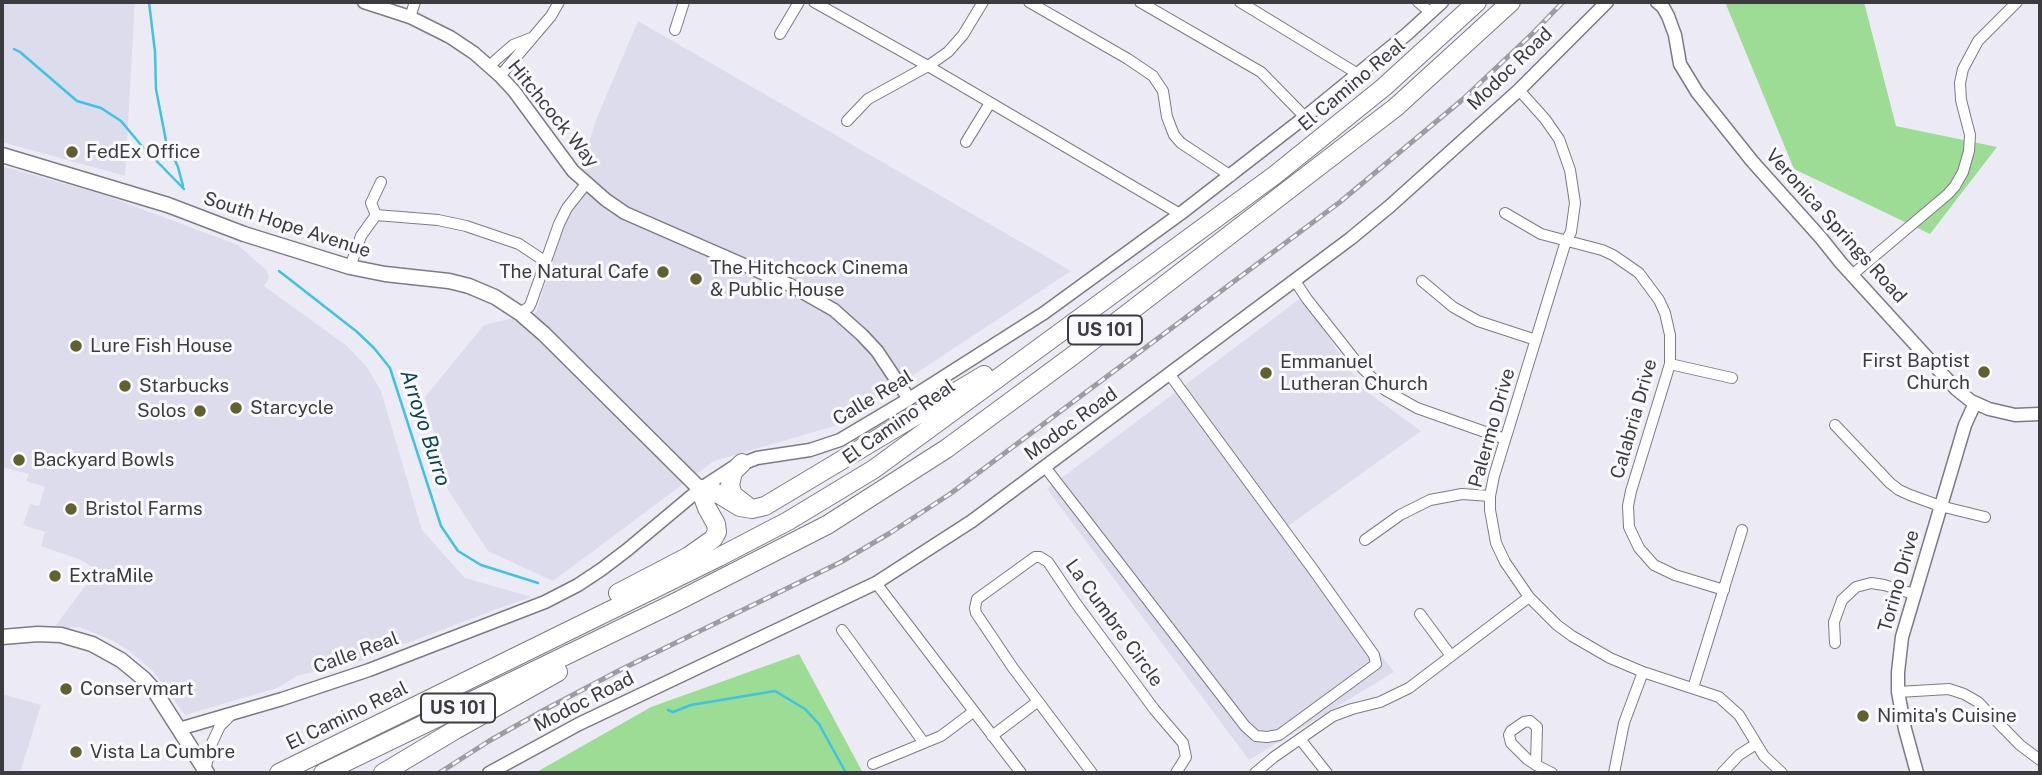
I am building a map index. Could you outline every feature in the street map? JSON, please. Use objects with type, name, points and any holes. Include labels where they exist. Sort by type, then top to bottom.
[{"type":"highway","name":"El Camino Real","points":[[279,773],[788,521],[874,469],[1275,175],[1384,88],[1477,2]]},
{"type":"highway","name":"US 101","points":[[323,773],[593,643],[828,525],[946,449],[1071,357],[1396,107],[1511,2]]},
{"type":"highway","points":[[700,489],[717,493],[740,508],[765,506],[985,375],[1024,358]]},
{"type":"highway","points":[[742,463],[733,472],[730,485],[733,495],[752,509]]},
{"type":"highway","points":[[536,647],[558,625],[689,556],[713,539],[717,532],[716,524],[706,508],[700,489]]},
{"type":"highway","points":[[383,773],[564,669],[593,643]]},
{"type":"main road","name":"South Hope Avenue","points":[[2,155],[168,205],[244,234],[350,267],[386,275],[449,281],[482,291],[520,313],[551,340],[700,489]]},
{"type":"main road","points":[[2,637],[61,635],[107,651],[129,666],[154,691],[206,772]]},
{"type":"street","name":"Hitchcock Way","points":[[363,2],[403,10],[450,37],[489,66],[514,91],[573,171],[625,213],[734,259],[818,299],[840,315],[877,351],[909,399]]},
{"type":"street","points":[[403,10],[415,2]]},
{"type":"street","points":[[500,76],[551,16],[559,2]]},
{"type":"street","points":[[675,30],[684,2]]},
{"type":"street","points":[[780,34],[799,2]]},
{"type":"street","points":[[814,2],[1180,214]]},
{"type":"street","points":[[847,121],[868,99],[948,52],[958,42],[983,2]]},
{"type":"street","points":[[1029,2],[1153,76],[1163,91],[1167,117],[1174,135],[1181,143],[1231,176]]},
{"type":"street","points":[[1140,2],[1261,72],[1305,117]]},
{"type":"street","points":[[1240,2],[1358,74]]},
{"type":"street","points":[[1418,2],[1430,12]]},
{"type":"street","name":"Calle Real","points":[[179,729],[369,670],[557,597],[627,550],[700,489],[742,463],[831,444],[909,399],[1044,313],[1231,176],[1407,34],[1442,2]]},
{"type":"street","name":"Modoc Road","points":[[489,773],[579,724],[876,583],[972,521],[1295,281],[1390,206],[1519,90],[1607,2]]},
{"type":"street","name":"Veronica Springs Road","points":[[1657,2],[1663,6],[1672,25],[1680,64],[1696,92],[1752,161],[1956,389],[1975,403],[1998,412],[2015,415],[2040,414]]},
{"type":"street","points":[[1852,275],[1955,186],[1963,172],[1969,151],[1970,135],[1961,100],[1963,69],[1978,41],[2017,2]]},
{"type":"street","points":[[489,66],[513,44],[532,38]]},
{"type":"street","name":"Palermo Drive","points":[[1519,90],[1559,139],[1570,170],[1575,203],[1571,232],[1505,439],[1490,496],[1496,542],[1505,562],[1529,597],[1540,610],[1572,636],[1609,658],[1719,697],[1746,723],[1764,756],[1782,773]]},
{"type":"street","points":[[966,142],[990,103]]},
{"type":"street","points":[[376,215],[371,203],[381,182]]},
{"type":"street","points":[[520,313],[531,303],[559,223],[586,184]]},
{"type":"street","name":"Calabria Drive","points":[[1504,213],[1530,229],[1613,255],[1633,269],[1650,286],[1659,300],[1668,324],[1670,364],[1631,491],[1628,506],[1629,527],[1639,548],[1654,565],[1675,575],[1724,590]]},
{"type":"street","points":[[376,215],[438,220],[466,226],[519,244],[546,262]]},
{"type":"street","points":[[350,267],[360,236],[376,215]]},
{"type":"street","points":[[1295,281],[1359,365],[1385,390],[1417,408],[1505,439]]},
{"type":"street","points":[[1422,281],[1453,306],[1478,321],[1536,340]]},
{"type":"street","points":[[1670,364],[1732,378]]},
{"type":"street","points":[[1045,467],[1236,715],[1256,736],[1279,735],[1376,664],[1374,655],[1312,568],[1170,375]]},
{"type":"street","name":"Torino Drive","points":[[1917,773],[1898,692],[1902,637],[1965,425],[1975,403]]},
{"type":"street","points":[[1835,425],[1891,483],[1910,495],[1940,506],[1985,517]]},
{"type":"street","points":[[1365,540],[1400,515],[1430,500],[1462,494],[1490,496]]},
{"type":"street","points":[[1693,688],[1742,530]]},
{"type":"street","name":"La Cumbre Circle","points":[[1092,773],[1037,702],[975,608],[977,599],[1030,559],[1040,557],[1048,562],[1098,634],[1183,743],[1186,757],[1177,773]]},
{"type":"street","points":[[876,583],[1021,773]]},
{"type":"street","points":[[1835,643],[1834,622],[1842,600],[1856,587],[1871,583],[1914,594]]},
{"type":"street","points":[[1255,773],[1333,716],[1398,694],[1529,597]]},
{"type":"street","points":[[1419,614],[1451,656]]},
{"type":"street","points":[[842,630],[924,743]]},
{"type":"street","points":[[1614,773],[1625,723],[1643,672]]},
{"type":"street","points":[[1898,692],[1949,690],[1964,694],[1984,707],[2020,745],[2040,760]]},
{"type":"street","points":[[992,736],[1037,702]]},
{"type":"street","points":[[873,764],[941,736],[973,712]]},
{"type":"street","points":[[206,772],[212,743],[220,726],[233,713]]},
{"type":"street","points":[[1300,739],[1327,773]]},
{"type":"street","points":[[1722,773],[1739,755],[1756,744]]},
{"type":"street","points":[[1536,765],[1552,773]]},
{"type":"shaded area","points":[[2,2],[135,2],[125,176],[2,142]]},
{"type":"shaded area","points":[[638,21],[1071,271],[838,425],[714,461],[553,581],[488,551],[448,490],[425,397],[484,325],[536,313],[596,120]]},
{"type":"shaded area","points":[[2,166],[104,195],[238,245],[267,271],[269,278],[264,286],[347,346],[367,367],[381,391],[422,530],[465,578],[532,597],[360,661],[297,676],[277,688],[185,715],[153,671],[128,650],[80,627],[53,629],[97,570],[81,560],[41,546],[45,532],[23,525],[30,504],[39,506],[45,487],[26,481],[29,474],[2,467]]},
{"type":"shaded area","points":[[1302,297],[1363,389],[1421,431],[1284,529],[1394,672],[1249,760],[1047,489]]},
{"type":"shaded area","points":[[2,694],[41,705],[20,773],[2,773]]},
{"type":"green space","points":[[1725,2],[1864,2],[1896,126],[1997,147],[1930,234],[1794,169]]},
{"type":"green space","points":[[799,654],[863,773],[535,773],[651,707]]},
{"type":"waterway","points":[[149,2],[156,89],[166,141],[183,186]]},
{"type":"waterway","name":"Arroyo Burro","points":[[14,49],[77,101],[101,108],[121,121],[184,189]]},
{"type":"waterway","name":"Arroyo Burro","points":[[279,271],[356,331],[390,368],[441,526],[458,551],[481,565],[538,583]]},
{"type":"waterway","name":"Arroyo Burro","points":[[668,710],[673,712],[691,705],[775,691],[805,709],[819,724],[846,773]]},
{"type":"railway","points":[[439,773],[489,741],[622,669],[841,562],[950,494],[1340,202],[1462,100],[1563,2]]},
{"type":"place","name":"FedEx Office","points":[[72,152]]},
{"type":"place","name":"The Natural Cafe","points":[[663,272]]},
{"type":"place","name":"The Hitchcock Cinema & Public House","points":[[696,279]]},
{"type":"place","name":"Lure Fish House","points":[[76,346]]},
{"type":"place","name":"First Baptist Church","points":[[1984,372]]},
{"type":"place","name":"Emmanuel Lutheran Church","points":[[1266,373]]},
{"type":"place","name":"Starbucks","points":[[125,386]]},
{"type":"place","name":"Starcycle","points":[[236,408]]},
{"type":"place","name":"Solos","points":[[200,411]]},
{"type":"place","name":"Backyard Bowls","points":[[19,460]]},
{"type":"place","name":"Bristol Farms","points":[[71,509]]},
{"type":"place","name":"ExtraMile","points":[[55,576]]},
{"type":"place","name":"Conservmart","points":[[66,689]]},
{"type":"place","name":"Nimita's Cuisine","points":[[1863,716]]},
{"type":"place","name":"Vista La Cumbre","points":[[76,752]]}]
